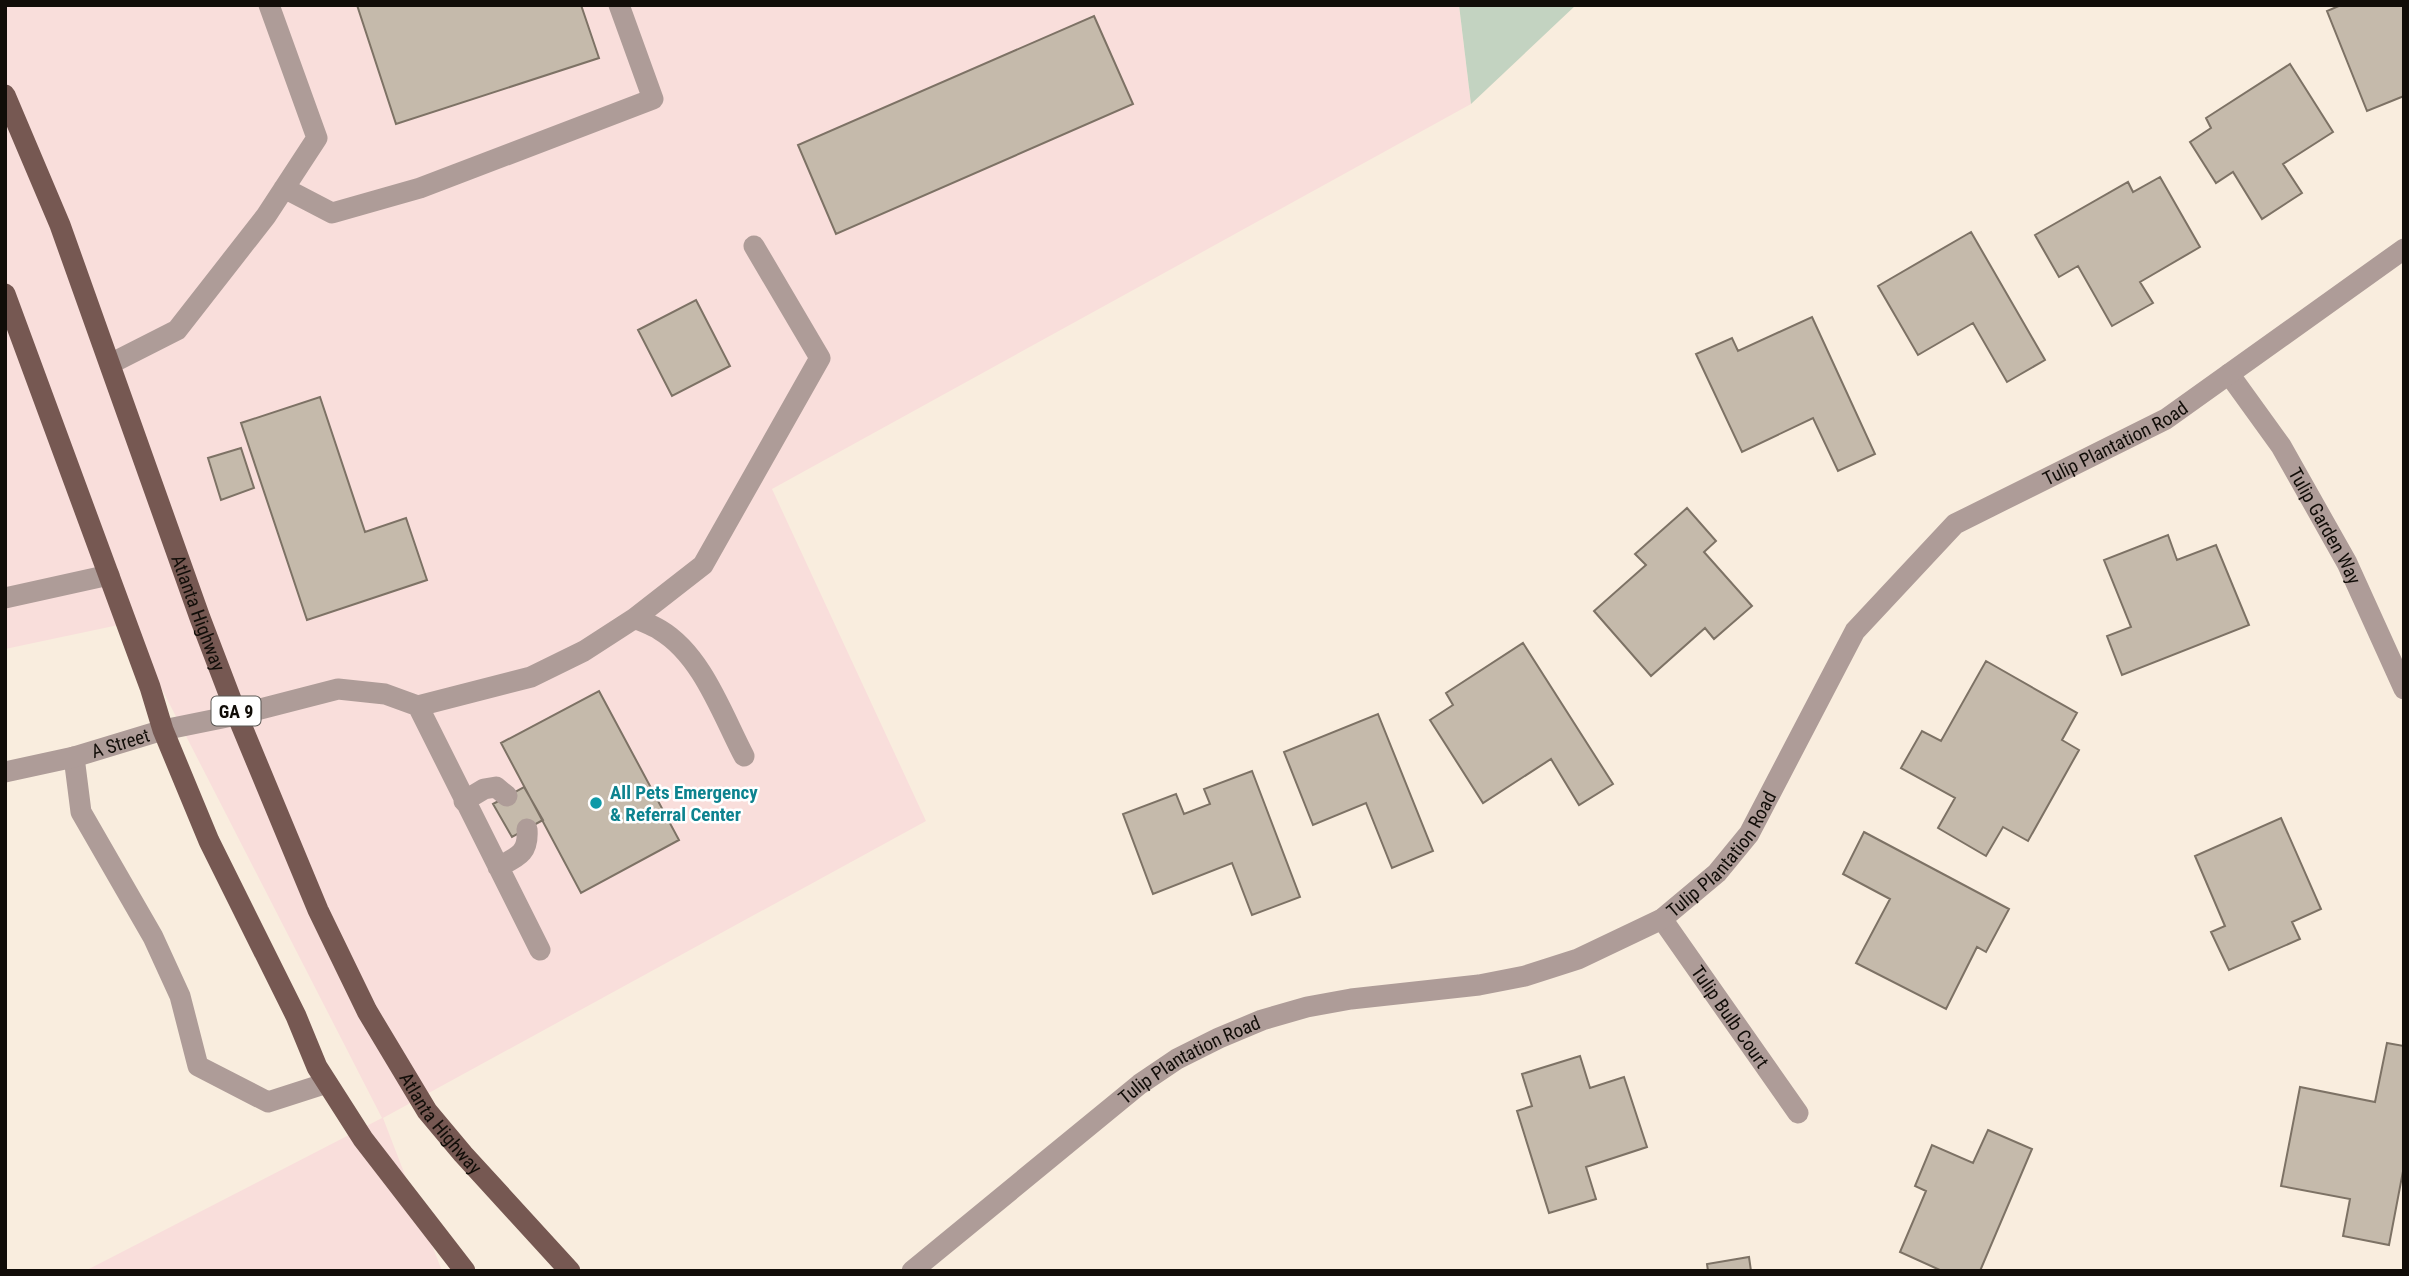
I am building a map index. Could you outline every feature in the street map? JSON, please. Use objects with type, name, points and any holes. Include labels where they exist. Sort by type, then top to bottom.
[{"type":"main road","name":"Atlanta Highway","points":[[5,95],[61,225],[237,715],[318,910],[367,1011],[428,1111],[570,1271]]},
{"type":"main road","points":[[5,294],[163,730],[209,841],[252,923],[317,1067],[363,1139],[465,1271]]},
{"type":"street","points":[[110,364],[177,330],[266,216],[317,138],[269,5]]},
{"type":"street","points":[[284,188],[332,214],[420,188],[653,99],[619,5]]},
{"type":"street","points":[[540,950],[418,706],[531,677],[584,651],[635,618],[703,565],[820,358],[754,246]]},
{"type":"street","name":"Tulip Plantation Road","points":[[912,1271],[1140,1084],[1177,1059],[1219,1038],[1262,1020],[1307,1007],[1352,999],[1479,985],[1525,976],[1578,959],[1662,919],[1717,873],[1749,834],[1855,631],[1955,524],[2166,419],[2404,249]]},
{"type":"street","name":"Tulip Garden Way","points":[[2229,374],[2281,446],[2341,551],[2404,689]]},
{"type":"street","points":[[5,598],[109,575]]},
{"type":"street","points":[[635,618],[661,631],[680,645],[696,664],[744,756]]},
{"type":"street","name":"A Street","points":[[5,772],[74,757],[163,730],[237,715],[338,689],[385,694],[418,706]]},
{"type":"street","points":[[74,757],[81,812],[153,937],[180,996],[198,1066],[268,1102],[327,1083]]},
{"type":"street","points":[[464,800],[484,789],[496,787],[507,796]]},
{"type":"street","points":[[498,867],[521,854],[528,841],[527,829]]},
{"type":"street","name":"Tulip Bulb Court","points":[[1662,919],[1798,1113]]},
{"type":"shaded area","points":[[5,5],[1459,5],[1471,104],[772,489],[926,821],[383,1118],[442,1271],[85,1271],[382,1118],[128,623],[5,649]]},
{"type":"green space","points":[[1459,5],[1576,5],[1471,104]]},
{"type":"building","points":[[357,5],[581,5],[599,58],[396,124]]},
{"type":"building","points":[[2341,5],[2404,5],[2404,96],[2367,111],[2327,11]]},
{"type":"building","points":[[1094,16],[1133,104],[836,234],[798,145]]},
{"type":"building","points":[[2290,64],[2333,132],[2283,164],[2302,193],[2262,219],[2233,172],[2216,183],[2190,142],[2211,128],[2206,118]]},
{"type":"building","points":[[2160,177],[2200,247],[2140,282],[2153,303],[2112,326],[2078,266],[2059,277],[2035,235],[2128,182],[2133,192]]},
{"type":"building","points":[[1971,232],[2045,360],[2007,382],[1973,323],[1918,355],[1878,286]]},
{"type":"building","points":[[696,300],[730,366],[672,396],[638,330]]},
{"type":"building","points":[[1812,317],[1875,454],[1838,471],[1813,418],[1742,452],[1696,354],[1732,338],[1738,351]]},
{"type":"building","points":[[320,397],[365,532],[406,518],[427,580],[307,620],[241,423]]},
{"type":"building","points":[[241,448],[254,488],[221,500],[208,458]]},
{"type":"building","points":[[1687,508],[1716,541],[1704,552],[1752,606],[1714,639],[1705,628],[1651,676],[1594,611],[1646,565],[1635,554]]},
{"type":"building","points":[[2168,535],[2177,560],[2216,545],[2249,625],[2122,675],[2107,636],[2131,627],[2104,560]]},
{"type":"building","points":[[1523,643],[1613,784],[1579,805],[1551,759],[1483,803],[1430,720],[1453,705],[1446,693]]},
{"type":"building","points":[[1986,661],[2077,713],[2062,740],[2079,750],[2028,841],[2003,827],[1986,856],[1938,828],[1955,798],[1901,768],[1922,731],[1941,741]]},
{"type":"building","name":"All Pets Emergency & Referral Center","points":[[599,691],[679,840],[581,893],[501,743]]},
{"type":"building","points":[[1378,714],[1433,851],[1392,868],[1366,803],[1313,825],[1284,752]]},
{"type":"building","points":[[1252,771],[1300,897],[1252,915],[1232,863],[1153,894],[1123,814],[1176,794],[1184,814],[1210,804],[1204,789]]},
{"type":"building","points":[[524,787],[543,820],[512,837],[493,804]]},
{"type":"building","points":[[2281,818],[2321,909],[2292,922],[2300,939],[2229,970],[2211,932],[2225,926],[2195,856]]},
{"type":"building","points":[[1864,832],[2009,909],[1986,952],[1977,947],[1946,1009],[1856,963],[1890,899],[1843,874]]},
{"type":"building","points":[[2387,1043],[2404,1046],[2404,1166],[2389,1245],[2343,1236],[2350,1199],[2281,1186],[2300,1087],[2375,1102]]},
{"type":"building","points":[[1580,1056],[1590,1088],[1624,1077],[1647,1147],[1586,1167],[1596,1199],[1549,1213],[1517,1111],[1532,1106],[1522,1074]]},
{"type":"building","points":[[1988,1130],[2032,1149],[1980,1271],[1942,1271],[1900,1252],[1926,1191],[1915,1186],[1932,1145],[1973,1163]]},
{"type":"building","points":[[1749,1257],[1751,1271],[1708,1271],[1707,1264]]},
{"type":"place","name":"All Pets Emergency & Referral Center","points":[[596,803]]}]
